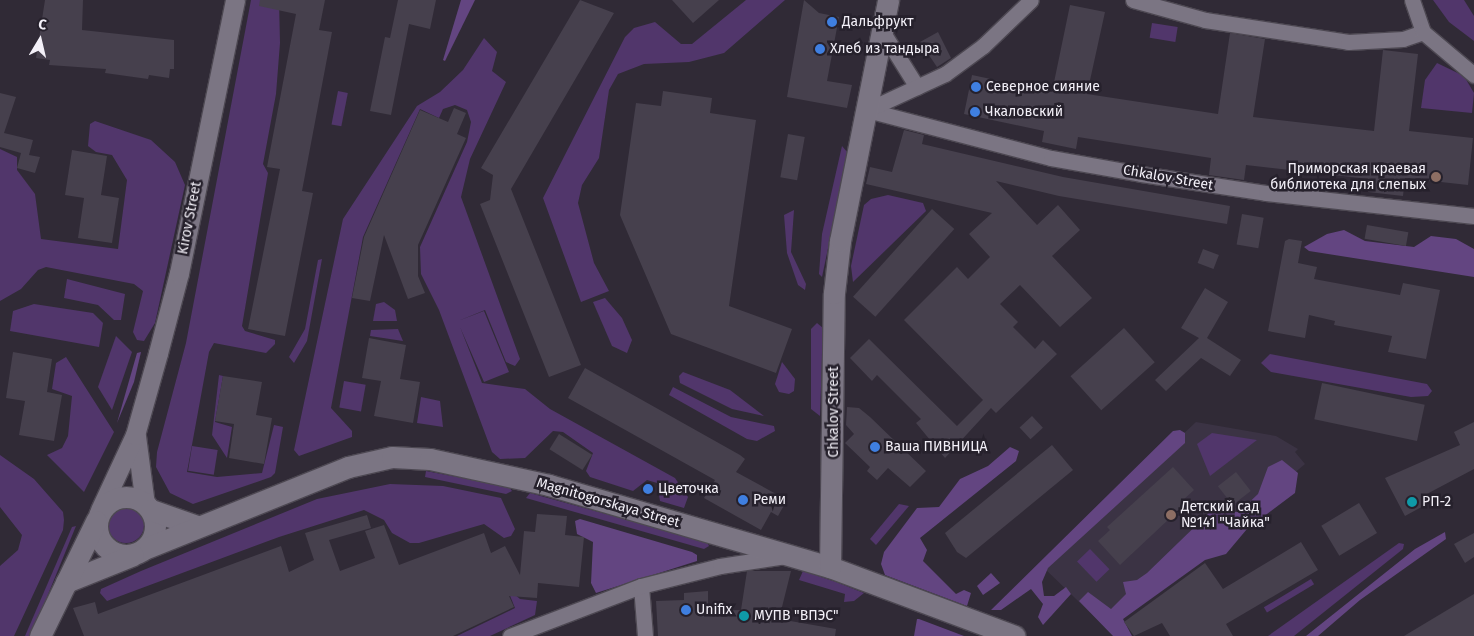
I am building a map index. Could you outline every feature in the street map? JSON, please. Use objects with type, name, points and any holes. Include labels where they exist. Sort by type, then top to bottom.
[{"type":"main road","name":"Chkalov Street","points":[[830,566],[834,457],[833,304],[840,241],[888,0]]},
{"type":"main road","name":"Magnitogorskaya Street","points":[[140,552],[197,526],[348,467],[392,457],[430,459],[549,485],[830,566],[1015,636]]},
{"type":"main road","points":[[140,552],[109,551],[98,536],[98,516],[122,497],[197,526]]},
{"type":"main road","points":[[66,582],[140,552],[154,536],[148,507]]},
{"type":"main road","name":"Kirov Street","points":[[40,636],[98,516]]},
{"type":"street","name":"Kirov Street","points":[[98,516],[136,435],[179,273],[235,0]]},
{"type":"street","points":[[867,110],[917,88],[976,51],[1031,0]]},
{"type":"street","points":[[1133,0],[1205,20],[1348,42],[1403,39],[1423,32]]},
{"type":"street","points":[[1412,0],[1423,32],[1474,75]]},
{"type":"street","points":[[882,30],[917,88]]},
{"type":"street","name":"Chkalov Street","points":[[867,110],[1051,158],[1141,174],[1266,194],[1474,216]]},
{"type":"street","name":"Kirov Street","points":[[136,435],[148,507]]},
{"type":"street","points":[[510,636],[641,586],[720,566],[791,555]]},
{"type":"street","points":[[641,586],[645,636]]},
{"type":"shaded area","points":[[251,0],[279,0],[280,43],[276,94],[263,164],[268,173],[242,326],[245,331],[275,340],[275,344],[266,353],[214,343],[209,352],[187,472],[217,477],[262,473],[274,425],[283,427],[275,473],[271,477],[193,504],[170,493],[156,467],[157,452],[186,343]]},
{"type":"shaded area","points":[[461,0],[475,0],[445,61],[443,60]]},
{"type":"shaded area","points":[[746,0],[785,0],[724,53],[689,62],[644,64],[618,74],[609,90],[599,158],[582,185],[578,203],[594,263],[609,291],[581,302],[543,198],[625,37],[634,28],[655,22],[681,44],[692,44]]},
{"type":"shaded area","points":[[1433,0],[1464,0],[1474,16],[1474,41],[1449,22]]},
{"type":"shaded area","points":[[1152,23],[1178,27],[1175,42],[1150,38]]},
{"type":"shaded area","points":[[484,38],[497,52],[492,71],[506,82],[470,159],[461,197],[520,359],[515,366],[506,362],[485,310],[458,321],[484,311],[509,372],[484,382],[460,327],[482,383],[525,389],[550,409],[675,478],[688,497],[684,508],[660,501],[657,483],[647,480],[633,491],[590,477],[586,471],[593,453],[563,432],[553,431],[525,458],[500,459],[492,452],[439,310],[421,274],[420,247],[467,142],[471,122],[467,110],[455,105],[443,109],[439,118],[420,109],[363,237],[331,408],[352,431],[352,437],[299,456],[294,450],[343,219],[417,106],[440,92],[463,70]]},
{"type":"shaded area","points":[[1437,63],[1464,76],[1474,93],[1472,113],[1421,108],[1425,80]]},
{"type":"shaded area","points":[[338,91],[348,93],[341,126],[332,124]]},
{"type":"shaded area","points":[[95,121],[151,140],[175,162],[185,185],[155,323],[144,341],[137,340],[133,332],[143,291],[134,284],[46,267],[38,270],[21,289],[0,301],[0,149],[17,157],[17,170],[35,194],[41,239],[118,249],[127,180],[112,155],[96,152],[88,146],[90,124]]},
{"type":"shaded area","points":[[842,146],[848,153],[822,277],[819,274],[822,234]]},
{"type":"shaded area","points":[[888,195],[923,203],[926,211],[853,282],[851,266],[864,205],[871,199]]},
{"type":"shaded area","points":[[794,210],[791,252],[806,284],[805,290],[798,285],[787,253],[784,215]]},
{"type":"shaded area","points":[[1344,230],[1365,241],[1414,247],[1431,236],[1456,239],[1474,249],[1474,277],[1309,251],[1304,247],[1327,234]]},
{"type":"shaded area","points":[[322,259],[307,341],[294,363],[289,357],[305,329],[318,260]]},
{"type":"shaded area","points":[[67,279],[125,294],[121,320],[114,320],[98,305],[64,298]]},
{"type":"shaded area","points":[[605,298],[622,318],[632,340],[627,353],[612,346],[593,302]]},
{"type":"shaded area","points":[[384,302],[395,310],[397,321],[373,321],[376,304]]},
{"type":"shaded area","points":[[34,304],[93,313],[103,323],[99,347],[10,331],[13,311]]},
{"type":"shaded area","points":[[817,323],[823,328],[820,416],[811,409],[811,329]]},
{"type":"shaded area","points":[[398,329],[403,341],[370,336],[371,330]]},
{"type":"shaded area","points":[[116,336],[132,352],[112,410],[98,387]]},
{"type":"shaded area","points":[[141,352],[134,382],[117,423],[137,353]]},
{"type":"shaded area","points":[[1270,354],[1427,384],[1432,391],[1428,396],[1411,397],[1271,372],[1261,363]]},
{"type":"shaded area","points":[[66,357],[114,432],[84,492],[47,455],[62,448],[68,436],[72,396],[52,389],[56,363]]},
{"type":"shaded area","points":[[782,362],[795,379],[794,391],[789,394],[779,392],[775,384]]},
{"type":"shaded area","points":[[683,372],[730,390],[764,416],[732,409],[680,383],[679,376]]},
{"type":"shaded area","points":[[219,375],[223,376],[215,422],[232,427],[227,458],[212,435]]},
{"type":"shaded area","points":[[344,381],[366,385],[361,411],[339,408]]},
{"type":"shaded area","points":[[673,387],[731,417],[774,426],[775,431],[757,441],[747,439],[669,395]]},
{"type":"shaded area","points":[[421,397],[440,401],[443,427],[417,423]]},
{"type":"shaded area","name":"Детский сад №141 \"Чайка\"","points":[[1196,422],[1276,436],[1298,449],[1295,452],[1305,464],[1109,631],[1042,566]]},
{"type":"shaded area","points":[[1180,430],[1185,433],[1185,443],[1048,568],[1042,582],[1044,596],[1054,596],[1066,587],[1071,594],[1043,625],[1038,617],[1043,604],[1031,589],[1001,610],[991,610],[1173,431]]},
{"type":"shaded area","points":[[1212,433],[1257,440],[1210,476],[1197,444]]},
{"type":"shaded area","points":[[192,446],[218,450],[214,475],[188,471]]},
{"type":"shaded area","points":[[1010,447],[1019,451],[1016,461],[920,538],[927,550],[923,561],[956,594],[964,590],[971,593],[967,606],[885,575],[881,564],[884,552],[917,508],[939,507],[960,479],[988,466]]},
{"type":"shaded area","points":[[0,455],[34,479],[63,512],[64,520],[63,530],[14,636],[0,636],[0,566],[18,550],[22,535],[0,507]]},
{"type":"shaded area","points":[[1282,460],[1298,473],[1295,493],[1247,529],[1226,554],[1205,560],[1123,619],[1132,636],[1113,636],[1079,601],[1088,592],[1111,609],[1126,594],[1123,582],[1137,580],[1147,573],[1210,512],[1239,512],[1258,494],[1268,467]]},
{"type":"shaded area","points":[[426,471],[509,487],[512,491],[506,494],[425,477]]},
{"type":"shaded area","points":[[390,484],[443,486],[501,498],[515,529],[511,536],[504,538],[484,524],[419,543],[410,543],[392,533],[384,520],[364,510],[279,537],[107,601],[100,593],[101,589],[141,571],[317,499]]},
{"type":"shaded area","points":[[530,493],[707,542],[709,546],[704,549],[526,498]]},
{"type":"shaded area","points":[[899,504],[909,506],[876,545],[870,539]]},
{"type":"shaded area","points":[[126,507],[133,508],[139,512],[143,518],[143,532],[139,538],[133,542],[126,543],[119,542],[113,538],[109,532],[108,525],[109,518],[113,512],[119,508]]},
{"type":"shaded area","points":[[580,519],[692,552],[697,555],[697,561],[596,593],[591,583],[593,542],[577,534],[575,521]]},
{"type":"shaded area","points":[[76,526],[31,636],[25,636],[72,527]]},
{"type":"shaded area","points":[[1445,532],[1446,539],[1360,600],[1318,636],[1306,636],[1415,549]]},
{"type":"shaded area","points":[[1399,543],[1404,544],[1403,549],[1294,636],[1268,636]]},
{"type":"shaded area","points":[[1090,549],[1109,569],[1097,582],[1077,562]]},
{"type":"shaded area","points":[[803,571],[864,593],[854,601],[844,602],[845,594],[799,580]]},
{"type":"shaded area","points":[[991,573],[1000,583],[983,595],[977,586]]},
{"type":"shaded area","points":[[1311,579],[1314,584],[1267,612],[1264,607]]},
{"type":"shaded area","points":[[507,588],[520,599],[537,601],[535,615],[490,636],[457,636],[515,608]]},
{"type":"shaded area","points":[[917,619],[919,619],[964,636],[914,636]]},
{"type":"building","points":[[45,0],[83,0],[82,30],[174,40],[174,69],[170,69],[169,78],[149,75],[148,79],[105,73],[106,69],[49,65],[50,60],[36,58]]},
{"type":"building","points":[[260,0],[325,0],[319,30],[332,32],[302,191],[313,193],[285,336],[248,329],[280,169],[267,167],[296,14],[259,6]]},
{"type":"building","points":[[398,0],[436,0],[430,29],[409,24],[391,115],[370,111],[385,37],[390,38]]},
{"type":"building","points":[[580,0],[614,13],[511,189],[581,365],[549,377],[480,204],[490,200],[493,175],[481,168]]},
{"type":"building","points":[[672,0],[719,0],[693,23]]},
{"type":"building","points":[[804,0],[819,13],[839,17],[827,81],[852,85],[847,108],[787,97]]},
{"type":"building","points":[[1070,5],[1105,12],[1087,94],[1218,114],[1230,33],[1265,39],[1253,117],[1374,131],[1383,50],[1418,54],[1409,131],[1473,138],[1468,185],[1405,178],[1403,196],[1368,192],[1369,179],[1246,165],[1244,180],[1209,175],[1211,158],[1078,137],[1076,149],[1042,142],[1044,131],[964,114],[972,75],[1052,92]]},
{"type":"building","points":[[938,32],[951,58],[937,67],[920,42]]},
{"type":"building","points":[[663,91],[712,98],[710,113],[756,120],[729,306],[792,329],[776,373],[671,334],[620,215],[636,103],[661,106]]},
{"type":"building","points":[[0,93],[16,97],[4,133],[33,140],[29,155],[40,157],[35,173],[17,168],[21,153],[0,147]]},
{"type":"building","points":[[454,108],[466,113],[457,134],[466,138],[418,245],[418,276],[425,293],[408,299],[384,235],[370,301],[352,298],[364,237],[420,110],[448,122]]},
{"type":"building","points":[[904,130],[924,135],[922,144],[1063,177],[1230,206],[1227,224],[1059,196],[996,181],[1037,225],[1058,205],[1080,230],[1052,256],[1092,298],[1060,327],[1020,285],[1000,304],[1018,322],[1013,327],[1035,349],[1043,340],[1057,354],[996,413],[991,408],[945,458],[916,423],[921,419],[877,375],[872,381],[850,358],[869,339],[957,426],[983,400],[904,320],[957,267],[968,279],[990,257],[969,234],[992,213],[866,184],[870,167],[892,172]]},
{"type":"building","points":[[788,134],[805,137],[797,180],[780,177]]},
{"type":"building","points":[[72,150],[107,156],[101,195],[119,198],[112,243],[78,238],[84,198],[65,195]]},
{"type":"building","points":[[932,209],[954,229],[875,317],[853,297]]},
{"type":"building","points":[[1242,214],[1264,218],[1258,248],[1237,245]]},
{"type":"building","points":[[1367,225],[1408,232],[1406,246],[1365,239]]},
{"type":"building","points":[[1289,239],[1302,241],[1298,263],[1317,267],[1314,279],[1400,295],[1403,283],[1440,290],[1426,359],[1388,352],[1392,336],[1334,325],[1335,321],[1309,315],[1305,338],[1268,331],[1285,241]]},
{"type":"building","points":[[1203,249],[1219,255],[1213,269],[1198,263]]},
{"type":"building","points":[[1205,288],[1228,302],[1207,338],[1241,360],[1230,376],[1201,358],[1166,391],[1155,380],[1199,338],[1181,328]]},
{"type":"building","points":[[1124,328],[1155,362],[1101,410],[1070,376]]},
{"type":"building","points":[[369,338],[406,345],[400,379],[420,382],[413,423],[374,416],[381,381],[362,378]]},
{"type":"building","points":[[13,352],[52,359],[47,392],[62,395],[54,441],[19,435],[25,401],[6,398]]},
{"type":"building","points":[[585,368],[740,455],[745,459],[736,472],[787,500],[778,516],[771,512],[761,530],[711,502],[704,498],[715,480],[568,398]]},
{"type":"building","points":[[223,376],[262,382],[256,415],[272,418],[264,464],[229,458],[234,424],[215,421]]},
{"type":"building","points":[[1322,383],[1425,405],[1417,441],[1314,419]]},
{"type":"building","name":"Ваша ПИВНИЦА","points":[[847,407],[859,408],[926,471],[910,487],[888,468],[877,480],[867,471],[870,467],[845,443],[854,434],[846,425]]},
{"type":"building","points":[[1032,416],[1043,428],[1030,439],[1020,428]]},
{"type":"building","points":[[1474,422],[1474,469],[1423,496],[1427,504],[1405,516],[1385,478],[1460,445],[1454,432]]},
{"type":"building","points":[[559,434],[592,455],[583,470],[549,449]]},
{"type":"building","points":[[1052,445],[1073,470],[966,558],[957,552],[945,533]]},
{"type":"building","points":[[1173,467],[1194,490],[1182,501],[1185,504],[1120,565],[1098,541],[1110,530],[1107,527]]},
{"type":"building","points":[[1236,472],[1251,491],[1233,505],[1218,486]]},
{"type":"building","points":[[1359,503],[1377,533],[1339,556],[1321,526]]},
{"type":"building","points":[[537,514],[567,516],[565,535],[584,537],[579,587],[538,583],[537,598],[509,596],[514,607],[453,636],[84,636],[73,608],[95,602],[98,614],[281,546],[289,572],[314,560],[305,533],[367,515],[371,528],[329,540],[340,571],[375,558],[365,531],[384,525],[399,565],[484,533],[491,553],[505,546],[520,575],[524,531],[535,532]]},
{"type":"building","points":[[1474,533],[1474,557],[1465,563],[1454,544]]},
{"type":"building","points":[[1301,542],[1318,570],[1226,624],[1233,636],[1170,636],[1162,623],[1134,636],[1124,622],[1205,563],[1223,589]]},
{"type":"building","points":[[747,571],[791,571],[779,619],[836,629],[835,636],[658,636],[656,601],[684,600],[684,593],[708,591],[708,611],[741,610]]},
{"type":"building","points":[[1474,594],[1474,636],[1404,636]]},
{"type":"place","name":"Дальфрукт","points":[[832,22]]},
{"type":"place","name":"Хлеб из тандыра","points":[[820,49]]},
{"type":"place","name":"Северное сияние","points":[[976,87]]},
{"type":"place","name":"Чкаловский","points":[[975,112]]},
{"type":"place","name":"Приморская краевая библиотека для слепых","points":[[1436,177]]},
{"type":"place","name":"Ваша ПИВНИЦА","points":[[875,447]]},
{"type":"place","name":"Цветочка","points":[[648,489]]},
{"type":"place","name":"Реми","points":[[743,500]]},
{"type":"place","name":"РП-2","points":[[1412,502]]},
{"type":"place","name":"Детский сад №141 \"Чайка\"","points":[[1171,515]]},
{"type":"place","name":"Unifix","points":[[686,610]]},
{"type":"place","name":"МУПВ \"ВПЭС\"","points":[[744,616]]}]
